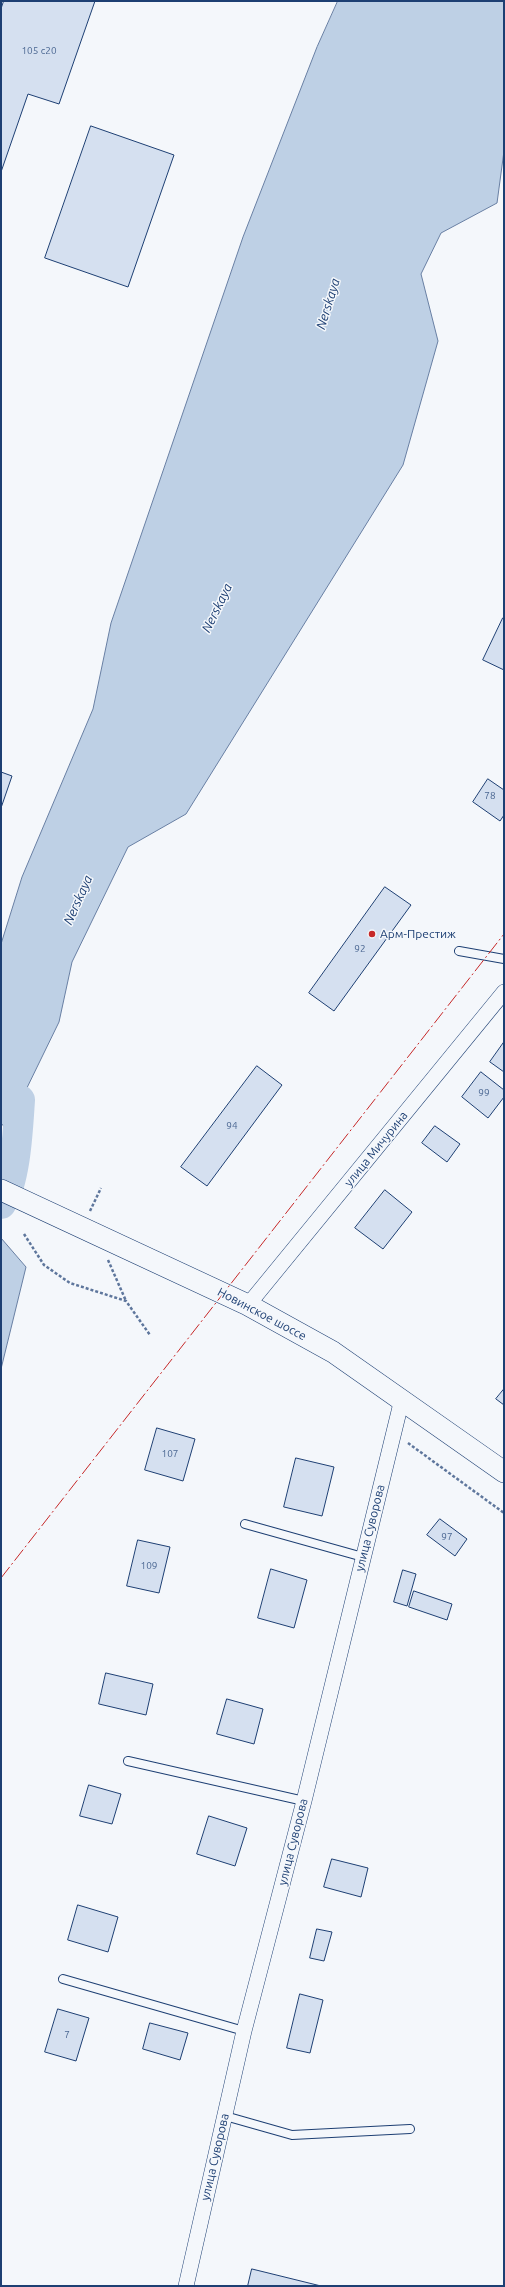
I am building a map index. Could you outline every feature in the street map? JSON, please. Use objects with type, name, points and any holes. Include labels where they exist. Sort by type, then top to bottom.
[{"type":"street","name":"улица Мичурина","points":[[248,1305],[504,992]]},
{"type":"street","name":"Новинское шоссе","points":[[1,1190],[85,1219],[248,1305],[333,1352],[504,1472]]},
{"type":"street","name":"улица Суворова","points":[[186,2286],[244,2031],[304,1801],[402,1399]]},
{"type":"lane","points":[[459,951],[504,959]]},
{"type":"lane","points":[[245,1524],[363,1557]]},
{"type":"lane","points":[[128,1761],[304,1801]]},
{"type":"lane","points":[[63,1979],[244,2031]]},
{"type":"lane","points":[[225,2116],[292,2135],[410,2129]]},
{"type":"path","points":[[85,1219],[101,1188]]},
{"type":"path","points":[[24,1234],[44,1265],[70,1283],[126,1301]]},
{"type":"path","points":[[108,1258],[126,1301],[150,1334]]},
{"type":"path","points":[[393,1432],[504,1513]]},
{"type":"water","points":[[338,1],[504,1],[504,151],[497,203],[441,233],[421,274],[438,341],[403,465],[186,814],[128,847],[72,962],[59,1022],[22,1098],[17,1142],[1,1123],[1,944],[22,877],[93,709],[111,623],[243,237],[317,47]]},
{"type":"water","points":[[1,1238],[26,1267],[1,1369]]},
{"type":"building","points":[[4,1],[95,1],[59,104],[28,94],[1,172],[1,9]]},
{"type":"building","points":[[91,126],[174,155],[128,287],[45,258]]},
{"type":"building","points":[[504,618],[504,670],[483,660]]},
{"type":"building","points":[[1,772],[12,776],[1,808]]},
{"type":"building","points":[[488,779],[504,790],[504,815],[500,821],[473,802]]},
{"type":"building","points":[[385,887],[411,905],[334,1011],[309,993]]},
{"type":"building","points":[[504,1042],[504,1072],[490,1062]]},
{"type":"building","points":[[257,1066],[282,1085],[207,1186],[181,1167]]},
{"type":"building","points":[[481,1072],[504,1090],[504,1097],[488,1118],[462,1097]]},
{"type":"building","points":[[435,1126],[460,1144],[447,1162],[422,1143]]},
{"type":"building","points":[[385,1190],[412,1212],[383,1249],[355,1228]]},
{"type":"building","points":[[504,1389],[504,1405],[496,1399]]},
{"type":"building","points":[[157,1428],[195,1439],[183,1481],[145,1470]]},
{"type":"building","points":[[296,1458],[334,1467],[322,1516],[284,1507]]},
{"type":"building","points":[[440,1519],[467,1539],[455,1556],[427,1535]]},
{"type":"building","points":[[138,1540],[170,1547],[159,1593],[127,1586]]},
{"type":"building","points":[[271,1569],[307,1580],[294,1628],[258,1618]]},
{"type":"building","points":[[403,1570],[416,1574],[407,1606],[394,1602]]},
{"type":"building","points":[[414,1591],[452,1604],[447,1620],[409,1607]]},
{"type":"building","points":[[106,1673],[153,1684],[146,1715],[99,1704]]},
{"type":"building","points":[[227,1699],[263,1709],[254,1744],[217,1734]]},
{"type":"building","points":[[89,1785],[121,1794],[112,1824],[80,1816]]},
{"type":"building","points":[[209,1816],[247,1828],[235,1866],[197,1854]]},
{"type":"building","points":[[332,1859],[368,1868],[361,1897],[324,1887]]},
{"type":"building","points":[[78,1905],[118,1917],[108,1952],[68,1940]]},
{"type":"building","points":[[317,1929],[332,1932],[324,1961],[310,1958]]},
{"type":"building","points":[[300,1994],[323,2000],[310,2053],[287,2048]]},
{"type":"building","points":[[58,2009],[89,2018],[76,2061],[45,2052]]},
{"type":"building","points":[[150,2023],[188,2033],[180,2060],[143,2049]]},
{"type":"building","points":[[252,2269],[321,2286],[248,2286]]},
{"type":"waterway","name":"Nerskaya","points":[[1,1204],[6,1194],[13,1168],[20,1100]]},
{"type":"power","points":[[1,1578],[504,934]]},
{"type":"place","name":"Арм-Престиж","points":[[372,934]]}]
